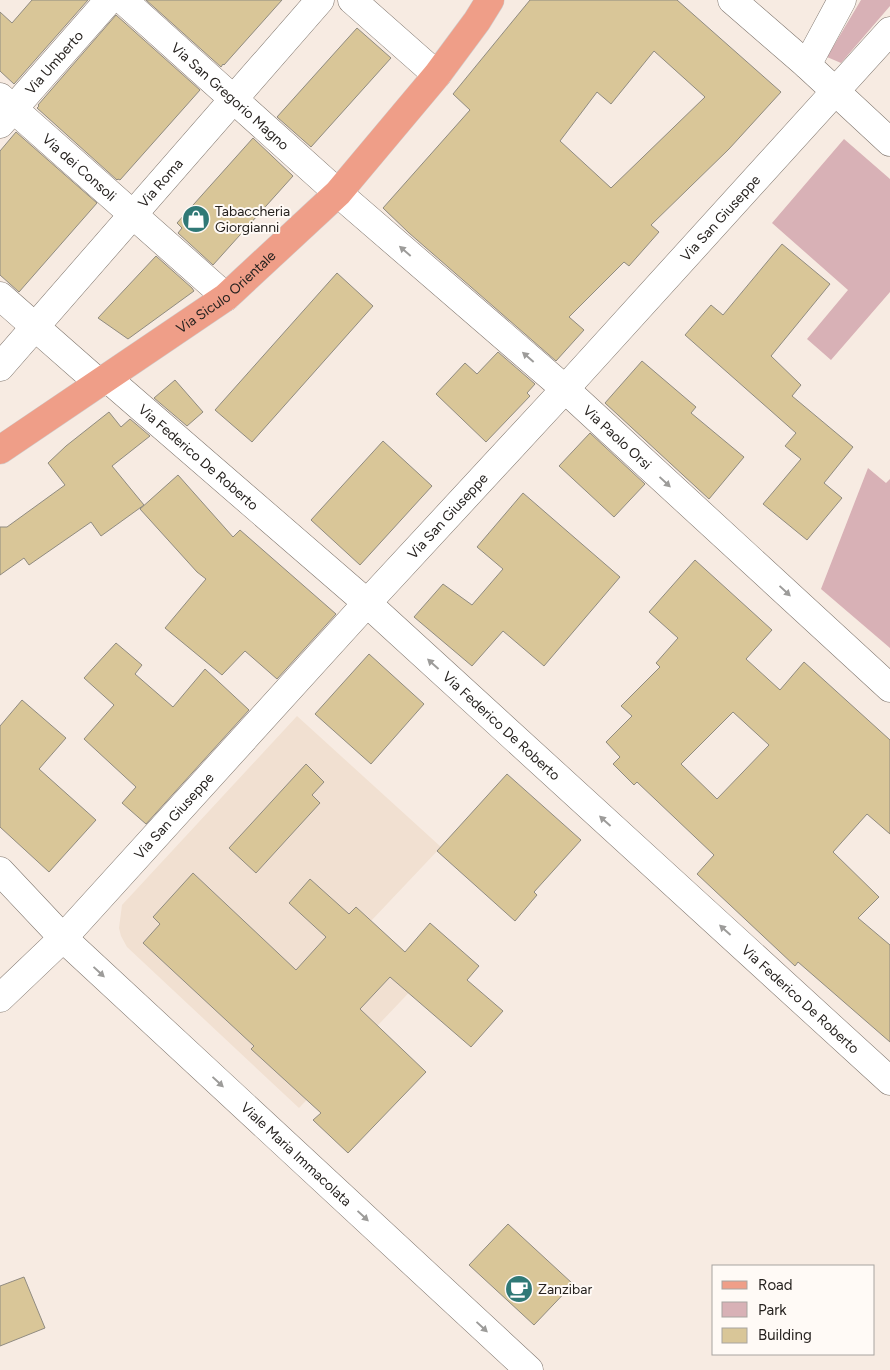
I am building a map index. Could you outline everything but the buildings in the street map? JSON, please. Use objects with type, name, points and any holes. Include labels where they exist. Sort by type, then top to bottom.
[{"type":"main road","name":"Via Siculo Orientale","points":[[0,450],[226,297],[338,193],[438,75],[490,0]]},
{"type":"street","name":"Via Umberto","points":[[4,110],[109,0]]},
{"type":"street","name":"Via San Gregorio Magno","points":[[123,0],[338,193]]},
{"type":"street","name":"Via Roma","points":[[0,367],[320,0]]},
{"type":"street","points":[[352,0],[438,75]]},
{"type":"street","points":[[732,0],[807,65],[890,142]]},
{"type":"street","points":[[807,65],[842,0]]},
{"type":"street","name":"Via San Giuseppe","points":[[0,998],[63,938],[890,31]]},
{"type":"street","name":"Via dei Consoli","points":[[4,110],[133,213],[226,297]]},
{"type":"street","name":"Via Paolo Orsi","points":[[338,193],[564,389],[890,688]]},
{"type":"street","name":"Via Federico De Roberto","points":[[0,296],[367,603],[890,1081]]},
{"type":"street","name":"Viale Maria Immacolata","points":[[0,871],[63,938],[529,1370]]},
{"type":"street","name":"Viale Maria Immacolata","points":[[0,898],[63,938]]},
{"type":"shaded area","points":[[297,716],[441,847],[371,921],[409,955],[421,980],[299,1108],[127,947],[119,928],[122,905]]},
{"type":"green space","points":[[861,0],[890,0],[890,6],[841,63],[827,57]]},
{"type":"green space","points":[[844,139],[890,179],[890,292],[831,360],[807,339],[848,290],[772,223]]},
{"type":"green space","points":[[868,468],[886,483],[890,479],[890,648],[821,589]]},
{"type":"place","name":"Tabaccheria Giorgianni","points":[[196,219]]},
{"type":"place","name":"Zanzibar","points":[[519,1289]]}]
